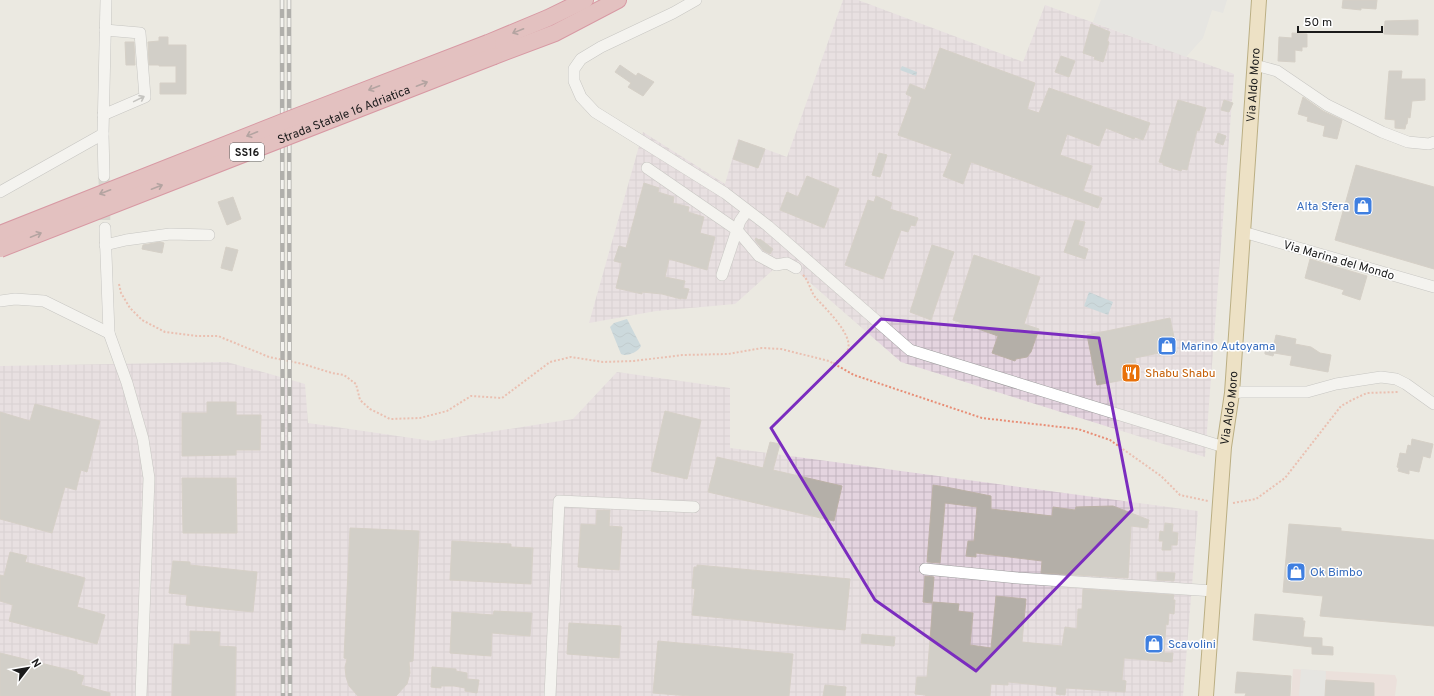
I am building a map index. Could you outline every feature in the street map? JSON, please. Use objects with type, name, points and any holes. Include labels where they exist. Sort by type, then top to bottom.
[{"type":"highway","name":"Strada Statale 16 Adriatica","points":[[0,249],[491,49],[548,18],[580,8],[618,0]]},
{"type":"highway","name":"Strada Statale 16 Adriatica","points":[[0,234],[298,116],[491,49],[555,33],[580,8]]},
{"type":"main road","name":"Via Aldo Moro","points":[[1206,696],[1224,447],[1232,393],[1259,0]]},
{"type":"street","points":[[104,176],[103,115],[106,0]]},
{"type":"street","points":[[696,0],[673,13],[601,47],[581,59],[574,68],[574,82],[581,97],[595,112],[708,181],[768,226],[837,284],[910,350],[1224,447]]},
{"type":"street","points":[[103,115],[145,97],[140,32],[105,30]]},
{"type":"street","points":[[1255,65],[1277,71],[1327,105],[1382,132],[1408,142],[1429,144],[1434,142]]},
{"type":"street","points":[[0,192],[103,134]]},
{"type":"street","points":[[647,168],[737,230],[759,256],[776,264],[787,263],[796,268]]},
{"type":"street","points":[[722,274],[740,221],[747,211]]},
{"type":"street","points":[[105,228],[109,333],[127,384],[143,439],[149,478],[141,696]]},
{"type":"street","name":"Via Marina del Mondo","points":[[1243,232],[1434,287]]},
{"type":"street","points":[[106,245],[126,240],[170,234],[209,234]]},
{"type":"street","points":[[0,301],[14,299],[44,301],[109,333]]},
{"type":"street","points":[[1232,393],[1307,392],[1336,384],[1381,377],[1396,379],[1434,404]]},
{"type":"street","points":[[550,696],[559,501],[694,507]]},
{"type":"street","points":[[925,568],[1018,578],[1214,591]]},
{"type":"path","points":[[796,268],[806,278],[813,294],[841,326],[848,340],[849,348],[842,358],[833,364]]},
{"type":"path","points":[[118,279],[121,293],[130,308],[142,320],[165,332],[197,336],[218,336],[269,357],[344,375],[356,384],[360,400],[370,409],[390,419],[420,418],[447,411],[471,396],[502,398],[550,362],[571,357],[603,362],[634,361],[682,355],[728,354],[762,348],[781,349],[828,361],[854,375],[982,418],[1078,429],[1110,440],[1161,476],[1180,495],[1210,502]]},
{"type":"path","points":[[1232,504],[1256,499],[1286,478],[1341,406],[1354,398],[1367,393],[1395,393],[1413,389]]},
{"type":"highlighted area","points":[[881,319],[1099,338],[1132,510],[976,671],[875,600],[771,428]]},
{"type":"shaded area","points":[[843,0],[858,0],[1023,62],[1045,5],[1234,74],[1205,457],[901,362],[784,260],[735,304],[656,311],[589,323],[643,132],[725,184],[738,139],[787,157]]},
{"type":"shaded area","points":[[1101,0],[1227,0],[1223,13],[1212,10],[1203,38],[1186,57],[1093,22]]},
{"type":"shaded area","points":[[227,362],[305,384],[308,423],[432,441],[573,419],[617,372],[730,388],[730,448],[1198,511],[1183,696],[0,696],[0,366]]},
{"type":"shaded area","points":[[1293,669],[1395,675],[1397,680],[1395,696],[1291,696]]},
{"type":"shaded area","points":[[1301,669],[1326,671],[1325,696],[1299,696]]},
{"type":"water","points":[[902,66],[917,72],[916,76],[900,70]]},
{"type":"water","points":[[1089,292],[1113,302],[1108,315],[1084,306]]},
{"type":"water","points":[[627,319],[641,346],[632,353],[623,355],[621,354],[610,327],[614,323]]},
{"type":"building","points":[[1343,0],[1377,0],[1376,9],[1361,8],[1361,10],[1342,8]]},
{"type":"building","points":[[1418,20],[1418,35],[1384,34],[1385,21]]},
{"type":"building","points":[[1091,24],[1110,32],[1107,41],[1109,42],[1103,62],[1094,59],[1095,57],[1083,53]]},
{"type":"building","points":[[1292,33],[1307,34],[1307,47],[1302,47],[1302,51],[1295,50],[1295,62],[1278,61],[1279,37],[1292,38]]},
{"type":"building","points":[[159,37],[168,37],[168,45],[186,45],[186,94],[160,94],[160,83],[176,83],[176,66],[149,65],[148,42],[159,41]]},
{"type":"building","points":[[125,42],[134,42],[135,65],[126,65]]},
{"type":"building","points":[[940,48],[1035,83],[1027,109],[1039,113],[1049,88],[1150,123],[1143,140],[1135,137],[1134,139],[1106,128],[1099,146],[1067,134],[1060,155],[1092,166],[1083,191],[1102,198],[1098,208],[971,162],[963,184],[943,176],[952,154],[898,135],[912,97],[906,94],[910,84],[925,90]]},
{"type":"building","points":[[1061,56],[1075,61],[1069,77],[1055,72]]},
{"type":"building","points":[[620,65],[636,76],[638,73],[654,82],[643,96],[628,87],[631,83],[615,72]]},
{"type":"building","points":[[1389,71],[1402,71],[1401,79],[1425,79],[1425,100],[1412,101],[1410,118],[1408,117],[1405,129],[1395,128],[1395,120],[1385,119]]},
{"type":"building","points":[[1303,97],[1323,111],[1342,120],[1337,139],[1323,136],[1325,126],[1307,121],[1308,117],[1298,114]]},
{"type":"building","points":[[1178,100],[1206,108],[1199,131],[1197,130],[1187,170],[1182,169],[1181,171],[1163,165],[1163,163],[1159,162]]},
{"type":"building","points":[[1224,100],[1233,103],[1229,112],[1221,110]]},
{"type":"building","points":[[1218,133],[1226,136],[1223,145],[1215,142]]},
{"type":"building","points":[[739,140],[765,149],[758,168],[733,159]]},
{"type":"building","points":[[879,153],[887,155],[880,177],[872,175]]},
{"type":"building","points":[[1356,165],[1434,187],[1434,269],[1335,240]]},
{"type":"building","points":[[807,176],[839,189],[824,228],[780,210],[787,192],[798,197]]},
{"type":"building","points":[[644,183],[659,188],[658,192],[674,197],[673,203],[689,207],[688,212],[704,217],[700,233],[715,237],[707,270],[669,259],[665,277],[685,281],[683,288],[689,289],[686,299],[662,294],[642,292],[642,294],[616,288],[622,263],[614,261],[619,246],[626,248]]},
{"type":"building","points":[[876,196],[892,203],[890,209],[918,218],[915,226],[911,225],[908,232],[901,230],[883,279],[845,265],[868,200],[874,202]]},
{"type":"building","points":[[233,197],[241,219],[227,225],[218,202]]},
{"type":"building","points":[[1075,220],[1085,222],[1078,245],[1088,249],[1085,259],[1064,252]]},
{"type":"building","points":[[756,238],[759,240],[760,239],[773,249],[770,254],[763,250],[755,240]]},
{"type":"building","points":[[160,242],[164,243],[162,253],[142,249],[143,245]]},
{"type":"building","points":[[932,245],[954,252],[931,320],[910,312]]},
{"type":"building","points":[[226,247],[238,250],[232,271],[221,268]]},
{"type":"building","points":[[974,255],[1040,277],[1024,324],[1039,329],[1031,352],[1027,357],[1016,359],[1015,361],[992,353],[998,336],[953,320]]},
{"type":"building","points":[[1310,259],[1367,276],[1360,300],[1342,294],[1344,290],[1305,278]]},
{"type":"building","points":[[1170,318],[1177,352],[1159,355],[1159,353],[1135,358],[1139,377],[1097,385],[1087,335]]},
{"type":"building","points":[[1276,335],[1296,339],[1295,344],[1311,347],[1320,353],[1331,355],[1328,372],[1290,365],[1292,356],[1274,353],[1273,356],[1265,354],[1265,351],[1254,349],[1254,345],[1274,344]]},
{"type":"building","points":[[207,402],[236,402],[236,415],[261,415],[260,450],[236,450],[236,455],[182,456],[182,413],[207,413]]},
{"type":"building","points":[[35,404],[100,421],[87,472],[81,470],[76,490],[65,487],[52,533],[0,519],[0,412],[30,421]]},
{"type":"building","points":[[665,411],[701,420],[687,479],[651,471]]},
{"type":"building","points":[[1412,439],[1433,444],[1430,458],[1423,456],[1419,472],[1409,470],[1409,474],[1398,471],[1399,468],[1397,467],[1400,453],[1406,454],[1408,445],[1411,446]]},
{"type":"building","points":[[770,442],[780,444],[773,470],[842,486],[834,521],[708,492],[717,457],[763,468]]},
{"type":"building","points":[[182,478],[236,478],[237,533],[183,533]]},
{"type":"building","points":[[933,485],[991,496],[991,509],[1052,516],[1053,507],[1075,510],[1076,507],[1113,506],[1149,520],[1147,528],[1131,526],[1128,578],[1041,573],[1042,561],[976,553],[976,557],[966,556],[968,541],[974,541],[977,507],[945,503],[940,563],[927,562]]},
{"type":"building","points":[[597,510],[610,510],[609,526],[622,527],[619,570],[578,567],[581,524],[596,525]]},
{"type":"building","points":[[1165,523],[1173,524],[1172,532],[1178,533],[1177,545],[1171,545],[1171,550],[1162,550],[1163,541],[1159,541],[1160,531],[1164,532]]},
{"type":"building","points":[[1289,524],[1341,528],[1341,531],[1434,540],[1434,626],[1320,616],[1323,596],[1283,592]]},
{"type":"building","points":[[350,528],[419,531],[413,661],[409,662],[410,673],[407,684],[396,696],[358,696],[349,686],[346,677],[345,667],[347,659],[344,658]]},
{"type":"building","points":[[452,541],[511,544],[511,547],[533,548],[531,584],[450,580]]},
{"type":"building","points":[[10,552],[27,556],[25,562],[85,578],[77,607],[105,615],[97,644],[9,621],[13,605],[0,601],[0,575],[4,576]]},
{"type":"building","points":[[173,561],[190,562],[190,565],[257,572],[253,612],[186,605],[187,595],[169,593]]},
{"type":"building","points":[[697,565],[850,579],[845,630],[692,615],[695,589],[692,588],[694,567],[697,567]]},
{"type":"building","points":[[1157,572],[1175,573],[1174,581],[1157,580]]},
{"type":"building","points":[[925,576],[934,577],[932,603],[923,602]]},
{"type":"building","points":[[1083,589],[1174,595],[1174,614],[1169,613],[1168,625],[1166,624],[1164,653],[1173,653],[1172,662],[1124,658],[1122,680],[1126,681],[1125,692],[1066,688],[1065,695],[1056,694],[1057,687],[1008,682],[1008,685],[991,684],[990,696],[925,696],[926,695],[915,694],[917,677],[927,677],[933,602],[959,604],[958,611],[973,613],[970,645],[991,648],[996,596],[1026,599],[1022,642],[1062,646],[1065,627],[1077,629],[1078,609],[1082,609]]},
{"type":"building","points":[[494,611],[532,613],[530,636],[492,633],[491,656],[450,653],[452,612],[493,615]]},
{"type":"building","points":[[1255,614],[1303,618],[1303,621],[1305,621],[1303,637],[1322,638],[1322,646],[1333,647],[1333,655],[1312,654],[1312,647],[1253,640]]},
{"type":"building","points":[[569,623],[621,626],[619,658],[567,654]]},
{"type":"building","points":[[190,631],[220,632],[219,646],[236,647],[235,696],[172,696],[174,644],[190,645]]},
{"type":"building","points":[[862,634],[895,637],[894,646],[861,643]]},
{"type":"building","points":[[658,641],[793,654],[789,696],[689,696],[653,693]]},
{"type":"building","points":[[0,653],[77,672],[77,674],[84,676],[81,685],[110,693],[110,696],[0,696]]},
{"type":"building","points":[[432,667],[456,669],[456,671],[467,673],[467,679],[479,680],[477,693],[465,691],[465,688],[454,686],[441,686],[441,688],[431,687]]},
{"type":"building","points":[[1237,672],[1291,676],[1290,696],[1245,696],[1246,693],[1235,693]]},
{"type":"building","points":[[1326,680],[1374,683],[1374,696],[1325,696]]},
{"type":"building","points":[[825,685],[846,687],[845,696],[823,696]]},
{"type":"tunnel","points":[[104,176],[105,228]]},
{"type":"railway","points":[[282,0],[283,696]]},
{"type":"railway","points":[[289,0],[290,696]]},
{"type":"place","name":"Alta Sfera","points":[[1363,206]]},
{"type":"place","name":"Marino Autoyama","points":[[1167,346]]},
{"type":"place","name":"Shabu Shabu","points":[[1131,373]]},
{"type":"place","name":"Ok Bimbo","points":[[1296,572]]},
{"type":"place","name":"Scavolini","points":[[1154,644]]}]
